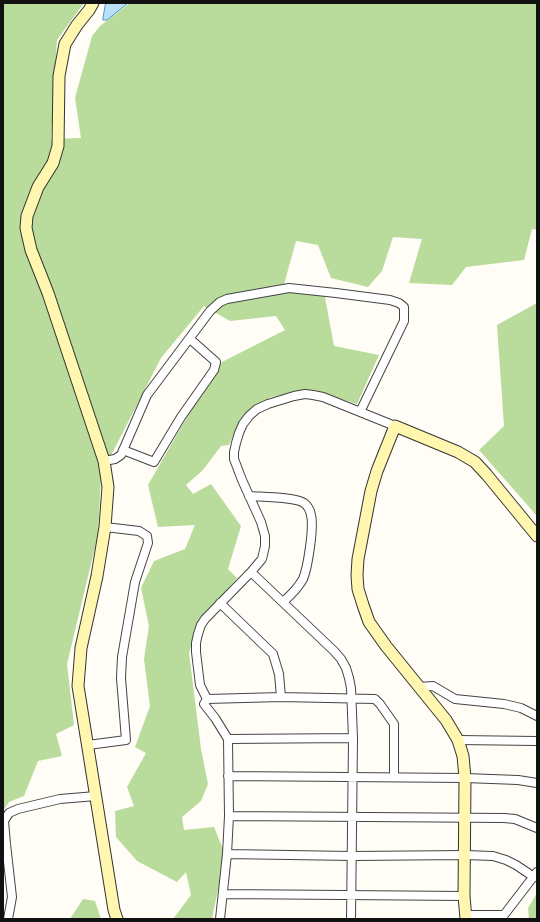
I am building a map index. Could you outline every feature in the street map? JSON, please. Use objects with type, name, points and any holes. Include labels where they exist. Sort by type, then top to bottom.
[{"type":"street","points":[[93,3],[65,44],[59,76],[58,146],[53,163],[38,187],[27,216],[26,228],[31,250],[48,293],[104,461],[108,487],[105,527],[81,648],[78,686],[114,910],[117,919]]},
{"type":"street","points":[[104,461],[115,459],[121,455],[147,395],[210,311],[220,302],[227,299],[289,288],[390,300],[399,303],[404,307],[404,321],[360,412]]},
{"type":"street","points":[[123,450],[154,462],[181,417],[214,370],[216,362],[190,339]]},
{"type":"street","points":[[207,699],[200,685],[198,676],[196,642],[200,625],[262,559],[265,546],[265,536],[261,522],[234,460],[234,452],[243,424],[249,416],[268,404],[305,394],[322,397],[458,452],[475,462],[537,536]]},
{"type":"street","points":[[228,854],[352,856],[465,855],[493,856],[506,860],[535,874],[505,917],[466,917],[464,896],[465,855],[465,817],[466,778],[463,756],[458,740],[446,720],[386,646],[369,622],[361,600],[358,589],[358,559],[371,491],[377,471],[395,426]]},
{"type":"street","points":[[249,496],[296,499],[304,503],[309,508],[312,524],[306,570],[298,586],[283,602]]},
{"type":"street","points":[[88,745],[126,740],[121,678],[122,657],[135,582],[148,543],[147,536],[139,531],[105,527]]},
{"type":"street","points":[[251,572],[341,659],[349,678],[352,699],[353,738],[351,919]]},
{"type":"street","points":[[220,603],[273,654],[279,674],[281,697]]},
{"type":"street","points":[[419,687],[433,686],[456,699],[504,704],[521,708],[537,716]]},
{"type":"street","points":[[207,699],[281,697],[375,699],[394,724],[394,777]]},
{"type":"street","points":[[207,699],[204,704],[228,739],[228,854],[220,919]]},
{"type":"street","points":[[228,739],[353,738]]},
{"type":"street","points":[[458,740],[537,740]]},
{"type":"street","points":[[228,776],[466,778],[518,780],[537,783]]},
{"type":"street","points":[[8,919],[12,898],[4,821],[9,813],[18,809],[60,799],[96,796]]},
{"type":"street","points":[[229,816],[504,818],[515,819],[537,828]]},
{"type":"street","points":[[223,894],[464,896]]},
{"type":"green space","points":[[3,3],[84,3],[57,40],[51,139],[81,138],[75,98],[92,36],[100,26],[130,3],[537,3],[537,230],[532,229],[524,260],[466,267],[452,285],[409,283],[422,239],[393,237],[382,271],[368,287],[331,278],[318,245],[296,241],[283,288],[324,292],[334,346],[379,355],[357,404],[319,392],[305,392],[271,397],[253,408],[237,426],[229,445],[221,446],[203,470],[186,485],[193,494],[211,484],[241,526],[228,569],[237,578],[198,624],[189,653],[201,749],[208,784],[201,801],[182,817],[184,830],[214,827],[225,854],[212,919],[173,919],[191,895],[186,872],[177,882],[137,861],[116,837],[115,811],[134,806],[127,787],[146,753],[135,747],[150,706],[144,659],[149,626],[141,588],[154,561],[185,549],[195,525],[158,527],[148,485],[198,398],[222,362],[285,330],[276,316],[230,321],[204,306],[161,358],[101,475],[98,535],[67,664],[74,725],[56,734],[62,756],[38,761],[24,796],[9,802],[3,811]]},
{"type":"green space","points":[[537,303],[537,516],[479,450],[504,426],[497,325]]},
{"type":"green space","points":[[537,893],[537,919],[529,919],[528,908]]},
{"type":"green space","points":[[83,899],[95,901],[101,919],[70,919]]},
{"type":"water","points":[[106,3],[128,3],[107,20],[103,20]]}]
